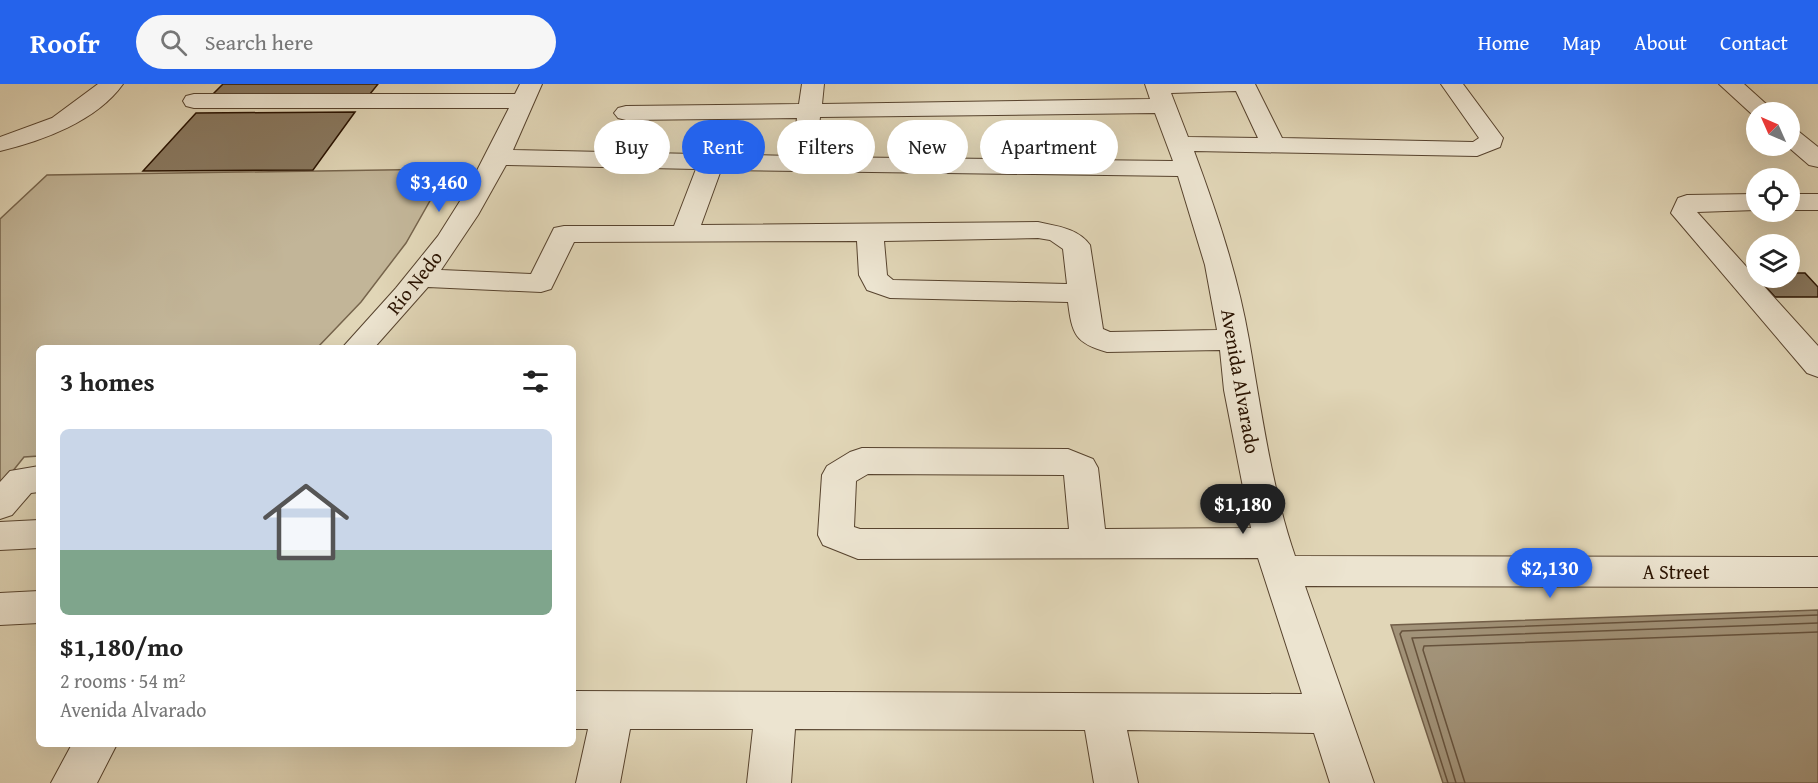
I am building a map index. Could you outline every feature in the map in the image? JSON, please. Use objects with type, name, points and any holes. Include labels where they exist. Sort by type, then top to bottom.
[{"type":"street","points":[[0,144],[48,131],[70,119],[112,84]]},
{"type":"street","points":[[809,120],[813,84]]},
{"type":"street","points":[[670,135],[810,110],[1159,92],[1242,84],[1274,146]]},
{"type":"street","points":[[1179,144],[1477,149],[1487,145],[1491,142],[1491,138],[1452,84]]},
{"type":"street","points":[[1730,84],[1751,102]]},
{"type":"street","name":"Avenida Alvarado","points":[[1159,92],[1188,169],[1219,265],[1234,340],[1240,390],[1277,557],[1353,783]]},
{"type":"street","points":[[194,102],[528,93]]},
{"type":"street","name":"Rio Nedo","points":[[360,345],[420,278],[457,226],[499,157],[528,93]]},
{"type":"street","points":[[626,113],[638,120]]},
{"type":"street","points":[[499,157],[594,145]]},
{"type":"street","points":[[1800,145],[1818,160]]},
{"type":"street","points":[[875,165],[1188,169]]},
{"type":"street","points":[[685,233],[707,174]]},
{"type":"street","points":[[1746,202],[1687,203],[1684,213],[1818,366]]},
{"type":"street","points":[[1800,202],[1818,202]]},
{"type":"street","points":[[420,278],[541,283],[564,234],[1038,230],[1058,234],[1076,245],[1080,293],[1086,327],[1092,336],[1107,342],[1234,340]]},
{"type":"street","points":[[870,233],[873,275],[877,284],[890,290],[1080,293]]},
{"type":"street","name":"A Street","points":[[1088,543],[1081,468],[1068,462],[862,461],[839,476],[836,535],[858,544],[1088,543],[1277,557],[1818,572]]},
{"type":"street","points":[[0,505],[22,480],[36,479]]},
{"type":"street","points":[[0,536],[36,534]]},
{"type":"street","points":[[0,609],[36,607]]},
{"type":"street","points":[[598,783],[593,710],[1330,714]]},
{"type":"street","points":[[769,783],[776,711]]},
{"type":"street","points":[[1103,711],[1116,783]]},
{"type":"street","points":[[74,783],[94,747]]},
{"type":"shaded area","points":[[448,169],[406,243],[361,302],[320,345],[36,345],[36,456],[24,457],[0,487],[0,219],[47,175]]},
{"type":"water","points":[[1818,610],[1818,783],[1443,783],[1391,625]]},
{"type":"building","points":[[223,84],[378,84],[370,94],[213,94]]},
{"type":"building","points":[[355,112],[313,170],[143,171],[196,113]]},
{"type":"building","points":[[1800,273],[1805,273],[1818,287],[1818,297],[1775,297],[1767,288],[1800,288]]}]
